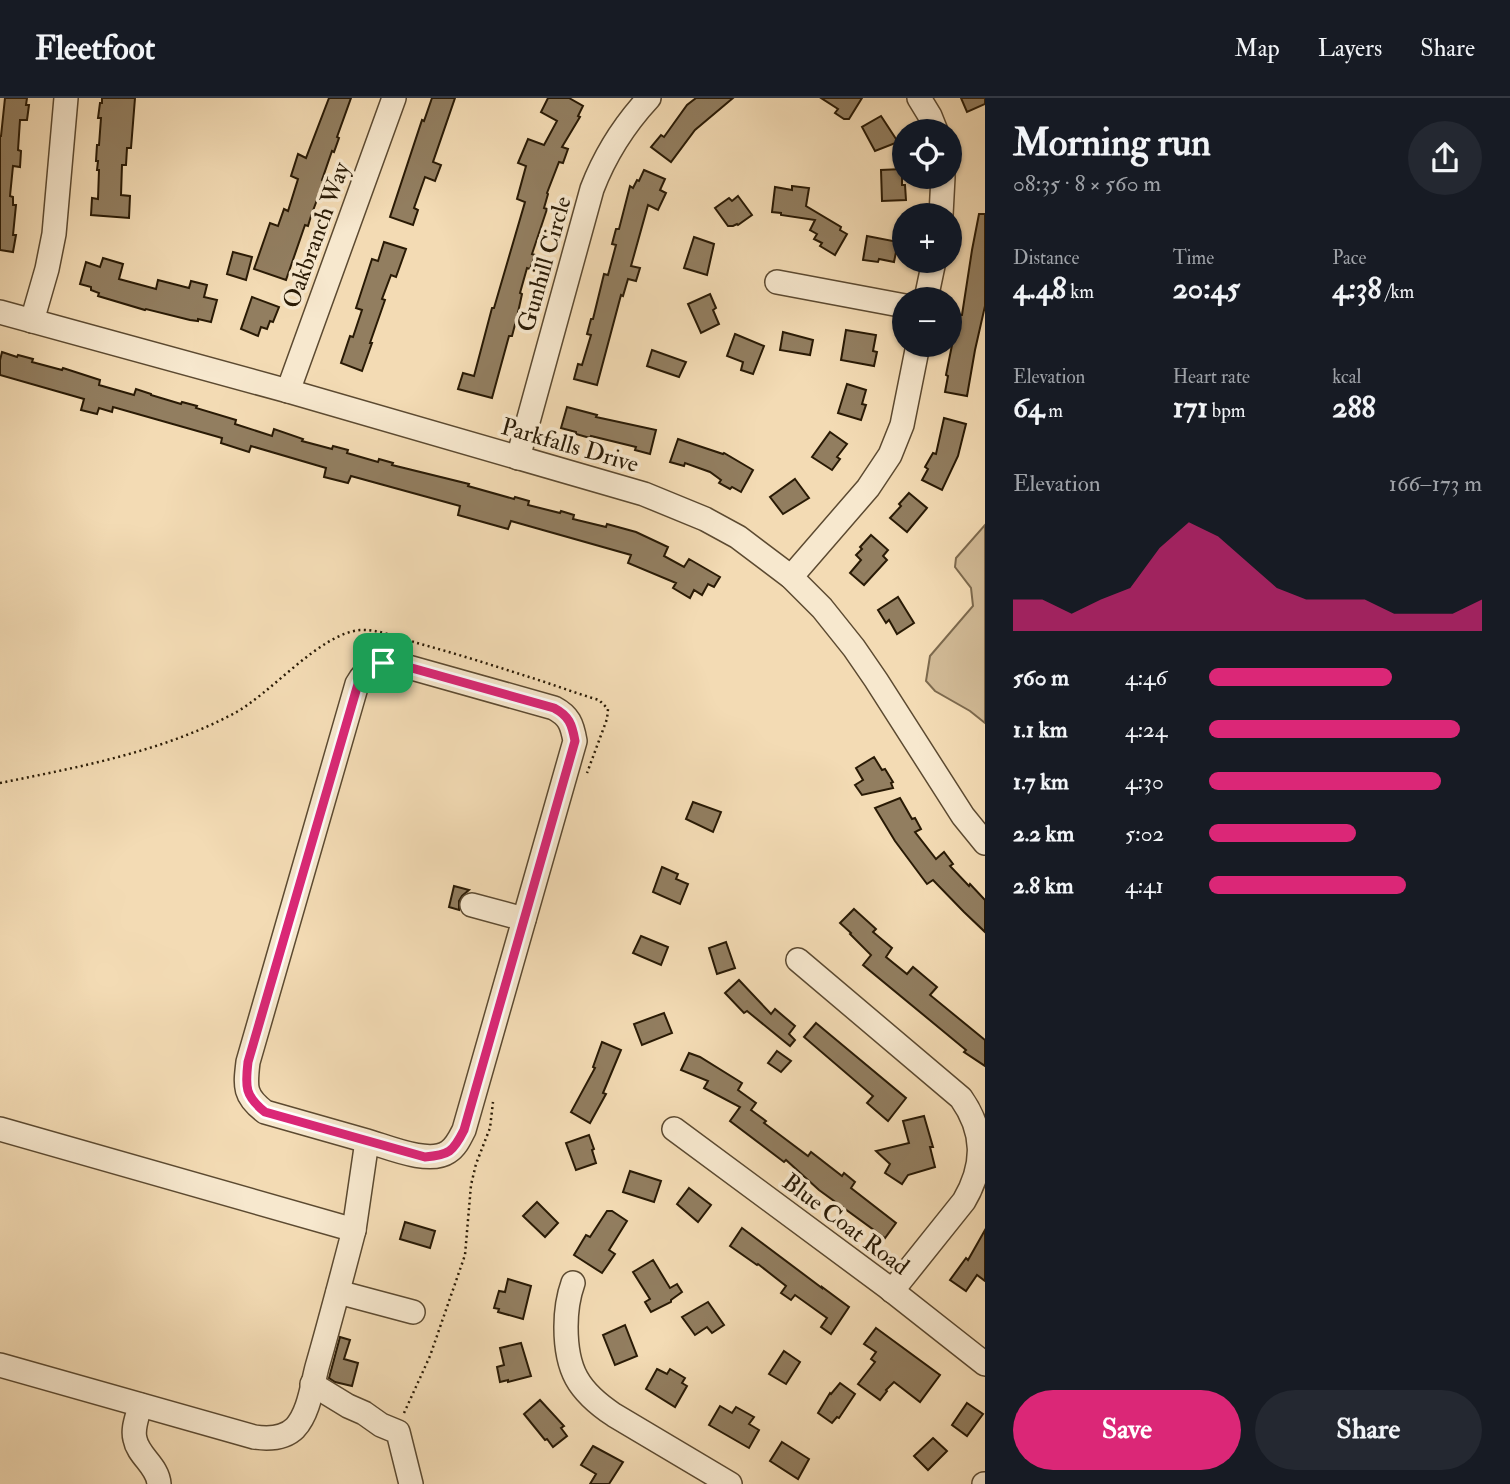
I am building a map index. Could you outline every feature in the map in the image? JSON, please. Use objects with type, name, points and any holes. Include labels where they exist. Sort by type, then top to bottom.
[{"type":"street","points":[[32,321],[54,234],[66,98]]},
{"type":"street","name":"Oakbranch Way","points":[[288,391],[394,98]]},
{"type":"street","name":"Gunhill Circle","points":[[518,458],[592,189],[627,122],[649,98]]},
{"type":"street","points":[[919,98],[931,119]]},
{"type":"street","points":[[777,282],[892,304]]},
{"type":"street","name":"Parkfalls Drive","points":[[0,312],[288,391],[644,494],[705,519],[738,537],[791,577],[822,608],[854,648],[963,816],[985,843]]},
{"type":"street","points":[[791,577],[868,488],[890,455],[902,425],[916,357]]},
{"type":"street","points":[[394,663],[554,708],[564,714],[575,741],[464,1130],[458,1142],[451,1151],[443,1155],[425,1157],[367,1141],[265,1112],[251,1101],[246,1077],[248,1062],[358,684],[363,674],[372,666],[394,663]]},
{"type":"street","points":[[472,905],[524,919]]},
{"type":"street","points":[[798,960],[961,1098],[974,1118],[981,1150],[977,1178],[964,1201],[892,1291]]},
{"type":"street","points":[[0,1129],[354,1230]]},
{"type":"street","name":"Blue Coat Road","points":[[674,1129],[892,1291],[985,1364]]},
{"type":"street","points":[[0,1365],[254,1437],[276,1438],[293,1430],[303,1414],[354,1230],[367,1141]]},
{"type":"street","points":[[573,1283],[566,1318],[567,1354],[571,1369],[586,1392],[614,1415],[730,1484]]},
{"type":"street","points":[[338,1292],[412,1312]]},
{"type":"street","points":[[312,1384],[398,1432],[411,1484]]},
{"type":"street","points":[[140,1405],[135,1442],[159,1478],[159,1484]]},
{"type":"path","points":[[0,783],[107,761],[186,735],[235,713],[327,643],[346,633],[363,630],[476,660],[599,700],[608,709],[607,719],[587,774]]},
{"type":"path","points":[[398,1432],[430,1356],[465,1255],[471,1185],[475,1164],[490,1128],[494,1098]]},
{"type":"shaded area","points":[[985,525],[985,723],[935,691],[926,681],[930,656],[973,606],[971,588],[955,567],[956,558]]},
{"type":"building","points":[[5,98],[27,98],[26,105],[29,105],[27,120],[20,120],[20,167],[13,166],[10,196],[13,197],[13,205],[16,205],[13,235],[16,235],[13,252],[0,250],[0,136]]},
{"type":"building","points":[[102,98],[135,98],[131,148],[127,148],[126,165],[122,165],[121,195],[130,196],[129,218],[91,215],[92,198],[98,199],[99,170],[96,161]]},
{"type":"building","points":[[329,98],[351,98],[308,226],[305,225],[286,280],[254,269],[270,223],[278,226],[284,209],[288,211],[298,179],[291,176],[298,154],[306,158]]},
{"type":"building","points":[[432,98],[455,98],[433,162],[441,165],[435,181],[425,177],[414,208],[418,210],[413,225],[390,217],[422,120],[424,121]]},
{"type":"building","points":[[548,98],[569,98],[583,106],[578,116],[580,117],[562,147],[568,149],[563,163],[559,162],[547,193],[544,208],[547,209],[532,254],[535,255],[530,269],[527,268],[512,336],[509,336],[492,398],[458,389],[463,373],[474,376],[525,202],[517,199],[526,166],[518,163],[528,139],[544,145],[557,121],[541,112]]},
{"type":"building","points":[[696,98],[733,98],[695,130],[671,162],[651,147],[661,135],[664,137],[687,105]]},
{"type":"building","points":[[821,98],[862,98],[849,119],[844,119],[835,113],[838,109]]},
{"type":"building","points":[[961,98],[985,98],[985,104],[967,112]]},
{"type":"building","points":[[881,116],[892,133],[892,144],[875,151],[862,127]]},
{"type":"building","points":[[892,169],[892,189],[905,189],[906,200],[882,201],[881,170]]},
{"type":"building","points":[[644,170],[665,179],[660,190],[666,193],[658,210],[648,205],[631,266],[640,268],[636,281],[628,279],[623,296],[621,295],[597,385],[574,379],[578,364],[582,365],[591,335],[587,334],[604,274],[608,275],[616,245],[612,244],[616,229],[619,229],[630,186],[633,188]]},
{"type":"building","points":[[792,186],[809,188],[806,206],[841,227],[840,230],[847,234],[835,255],[814,239],[817,234],[810,230],[815,220],[772,212],[775,187],[792,190]]},
{"type":"building","points":[[738,196],[752,215],[738,225],[728,226],[715,208],[729,198],[732,201]]},
{"type":"building","points":[[979,214],[985,214],[985,306],[967,396],[945,392],[950,357],[962,357],[962,315]]},
{"type":"building","points":[[867,236],[892,241],[892,262],[863,260]]},
{"type":"building","points":[[694,237],[714,244],[707,275],[684,268]]},
{"type":"building","points":[[384,242],[406,249],[396,277],[391,275],[382,299],[385,300],[362,371],[341,363],[362,310],[356,308],[372,259],[378,261]]},
{"type":"building","points":[[233,252],[252,257],[246,280],[227,274]]},
{"type":"building","points":[[103,258],[123,264],[119,279],[156,289],[158,280],[189,288],[191,281],[207,285],[204,297],[217,300],[211,322],[145,310],[98,296],[99,293],[91,290],[91,287],[80,284],[86,262],[100,267]]},
{"type":"building","points":[[710,294],[719,324],[701,333],[688,304]]},
{"type":"building","points":[[252,297],[279,307],[273,322],[270,321],[267,329],[261,327],[258,336],[241,329]]},
{"type":"building","points":[[846,330],[876,335],[874,366],[841,360]]},
{"type":"building","points":[[783,332],[813,340],[810,355],[780,350]]},
{"type":"building","points":[[735,334],[764,346],[753,374],[741,370],[743,362],[727,356]]},
{"type":"building","points":[[652,350],[686,362],[679,377],[647,366]]},
{"type":"building","points":[[2,352],[100,380],[99,385],[134,395],[136,389],[181,404],[182,402],[197,406],[196,408],[236,420],[235,424],[272,436],[274,429],[303,439],[302,441],[332,449],[333,446],[378,462],[379,459],[393,463],[392,465],[529,501],[528,505],[574,515],[573,519],[636,532],[668,547],[664,556],[684,567],[689,559],[720,577],[714,587],[708,584],[702,595],[694,590],[690,598],[673,588],[676,583],[628,563],[631,555],[511,521],[508,529],[458,515],[460,506],[351,476],[348,483],[324,477],[326,468],[251,446],[249,452],[221,443],[222,438],[113,407],[112,412],[99,408],[97,414],[81,410],[84,399],[0,375]]},
{"type":"building","points":[[847,384],[866,390],[862,404],[866,405],[861,420],[838,413]]},
{"type":"building","points":[[567,407],[597,415],[596,417],[656,430],[650,454],[635,450],[636,447],[591,436],[590,438],[561,428]]},
{"type":"building","points":[[944,418],[966,424],[958,456],[942,490],[922,480],[928,469],[925,467],[933,453],[936,454]]},
{"type":"building","points":[[830,432],[847,444],[837,457],[840,459],[832,470],[812,457]]},
{"type":"building","points":[[678,439],[724,453],[753,470],[741,492],[719,483],[721,480],[710,472],[685,463],[684,466],[670,462]]},
{"type":"building","points":[[795,479],[809,498],[783,514],[770,497]]},
{"type":"building","points":[[909,493],[927,508],[907,532],[890,518]]},
{"type":"building","points":[[871,535],[888,550],[883,556],[887,560],[864,585],[850,573],[861,560],[856,555],[862,549],[860,547]]},
{"type":"building","points":[[898,597],[914,623],[897,634],[889,620],[886,623],[878,610]]},
{"type":"building","points":[[874,757],[893,782],[893,788],[862,795],[855,785],[863,780],[856,768]]},
{"type":"building","points":[[900,798],[921,829],[915,832],[936,859],[944,852],[953,864],[950,866],[985,900],[985,932],[933,880],[927,884],[895,841],[875,808]]},
{"type":"building","points":[[693,802],[721,812],[713,832],[686,819]]},
{"type":"building","points":[[662,867],[678,874],[676,879],[688,884],[680,904],[653,892]]},
{"type":"building","points":[[454,886],[469,890],[459,901],[459,910],[449,907]]},
{"type":"building","points":[[854,909],[876,929],[873,932],[892,948],[886,957],[907,974],[913,967],[937,987],[930,995],[985,1040],[985,1066],[964,1052],[966,1050],[863,965],[871,955],[840,923]]},
{"type":"building","points":[[641,936],[668,947],[661,965],[633,953]]},
{"type":"building","points":[[726,942],[735,968],[717,974],[709,948]]},
{"type":"building","points":[[739,980],[771,1014],[775,1009],[795,1026],[789,1034],[795,1040],[790,1046],[747,1011],[744,1013],[725,993]]},
{"type":"building","points":[[664,1013],[672,1033],[642,1045],[634,1024]]},
{"type":"building","points":[[816,1023],[906,1098],[888,1121],[867,1103],[873,1096],[804,1037]]},
{"type":"building","points":[[602,1042],[621,1050],[603,1093],[606,1094],[590,1123],[571,1112],[595,1068],[593,1067]]},
{"type":"building","points":[[777,1051],[791,1061],[781,1072],[768,1063]]},
{"type":"building","points":[[689,1053],[742,1083],[738,1090],[756,1103],[751,1110],[766,1121],[764,1123],[808,1156],[811,1152],[842,1176],[844,1173],[855,1182],[851,1188],[896,1223],[885,1238],[819,1190],[786,1160],[784,1162],[730,1121],[740,1107],[704,1088],[708,1081],[681,1070]]},
{"type":"building","points":[[924,1116],[933,1147],[930,1147],[935,1167],[908,1175],[902,1184],[885,1173],[890,1164],[876,1151],[909,1143],[903,1121]]},
{"type":"building","points":[[589,1135],[596,1163],[576,1170],[566,1143]]},
{"type":"building","points":[[630,1171],[661,1181],[654,1202],[623,1192]]},
{"type":"building","points":[[689,1188],[711,1205],[698,1222],[677,1204]]},
{"type":"building","points":[[537,1202],[558,1223],[545,1237],[523,1216]]},
{"type":"building","points":[[607,1211],[612,1211],[627,1221],[609,1250],[615,1254],[602,1273],[574,1255],[586,1235],[590,1237]]},
{"type":"building","points":[[405,1222],[435,1231],[430,1248],[400,1239]]},
{"type":"building","points":[[742,1228],[849,1307],[831,1334],[821,1327],[827,1318],[795,1295],[791,1300],[781,1293],[786,1286],[730,1246]]},
{"type":"building","points":[[985,1230],[985,1281],[977,1275],[966,1291],[950,1280],[966,1258],[968,1260]]},
{"type":"building","points":[[653,1260],[670,1288],[677,1284],[682,1292],[671,1302],[651,1312],[645,1302],[650,1299],[633,1272]]},
{"type":"building","points":[[508,1279],[531,1286],[523,1319],[498,1312],[499,1309],[494,1308],[499,1291],[505,1292]]},
{"type":"building","points":[[708,1302],[724,1325],[712,1333],[707,1327],[695,1335],[682,1317]]},
{"type":"building","points":[[625,1325],[637,1356],[615,1365],[603,1335]]},
{"type":"building","points":[[876,1328],[940,1375],[920,1402],[894,1382],[880,1400],[858,1384],[875,1362],[871,1359],[876,1352],[864,1344]]},
{"type":"building","points":[[340,1337],[350,1340],[344,1359],[358,1363],[352,1386],[329,1378]]},
{"type":"building","points":[[521,1343],[531,1376],[500,1382],[497,1367],[504,1365],[500,1348]]},
{"type":"building","points":[[784,1351],[800,1362],[786,1384],[769,1374]]},
{"type":"building","points":[[657,1369],[667,1374],[670,1369],[685,1378],[682,1383],[687,1386],[675,1407],[646,1389]]},
{"type":"building","points":[[840,1383],[855,1394],[839,1418],[832,1423],[818,1413],[830,1393]]},
{"type":"building","points":[[540,1400],[564,1426],[561,1428],[567,1436],[553,1447],[524,1414]]},
{"type":"building","points":[[967,1403],[983,1414],[967,1436],[952,1425]]},
{"type":"building","points":[[720,1406],[732,1413],[736,1407],[754,1417],[749,1424],[759,1430],[749,1448],[709,1425]]},
{"type":"building","points":[[933,1438],[947,1451],[928,1470],[914,1456]]},
{"type":"building","points":[[782,1442],[809,1459],[798,1479],[770,1461]]},
{"type":"building","points":[[593,1446],[623,1462],[609,1484],[590,1484],[596,1474],[581,1465]]},
{"type":"route","points":[[383,663],[394,663],[554,708],[564,714],[573,730],[575,741],[464,1130],[451,1151],[425,1157],[265,1112],[251,1101],[246,1077],[248,1062],[358,684],[363,674],[372,666],[383,663]]}]
